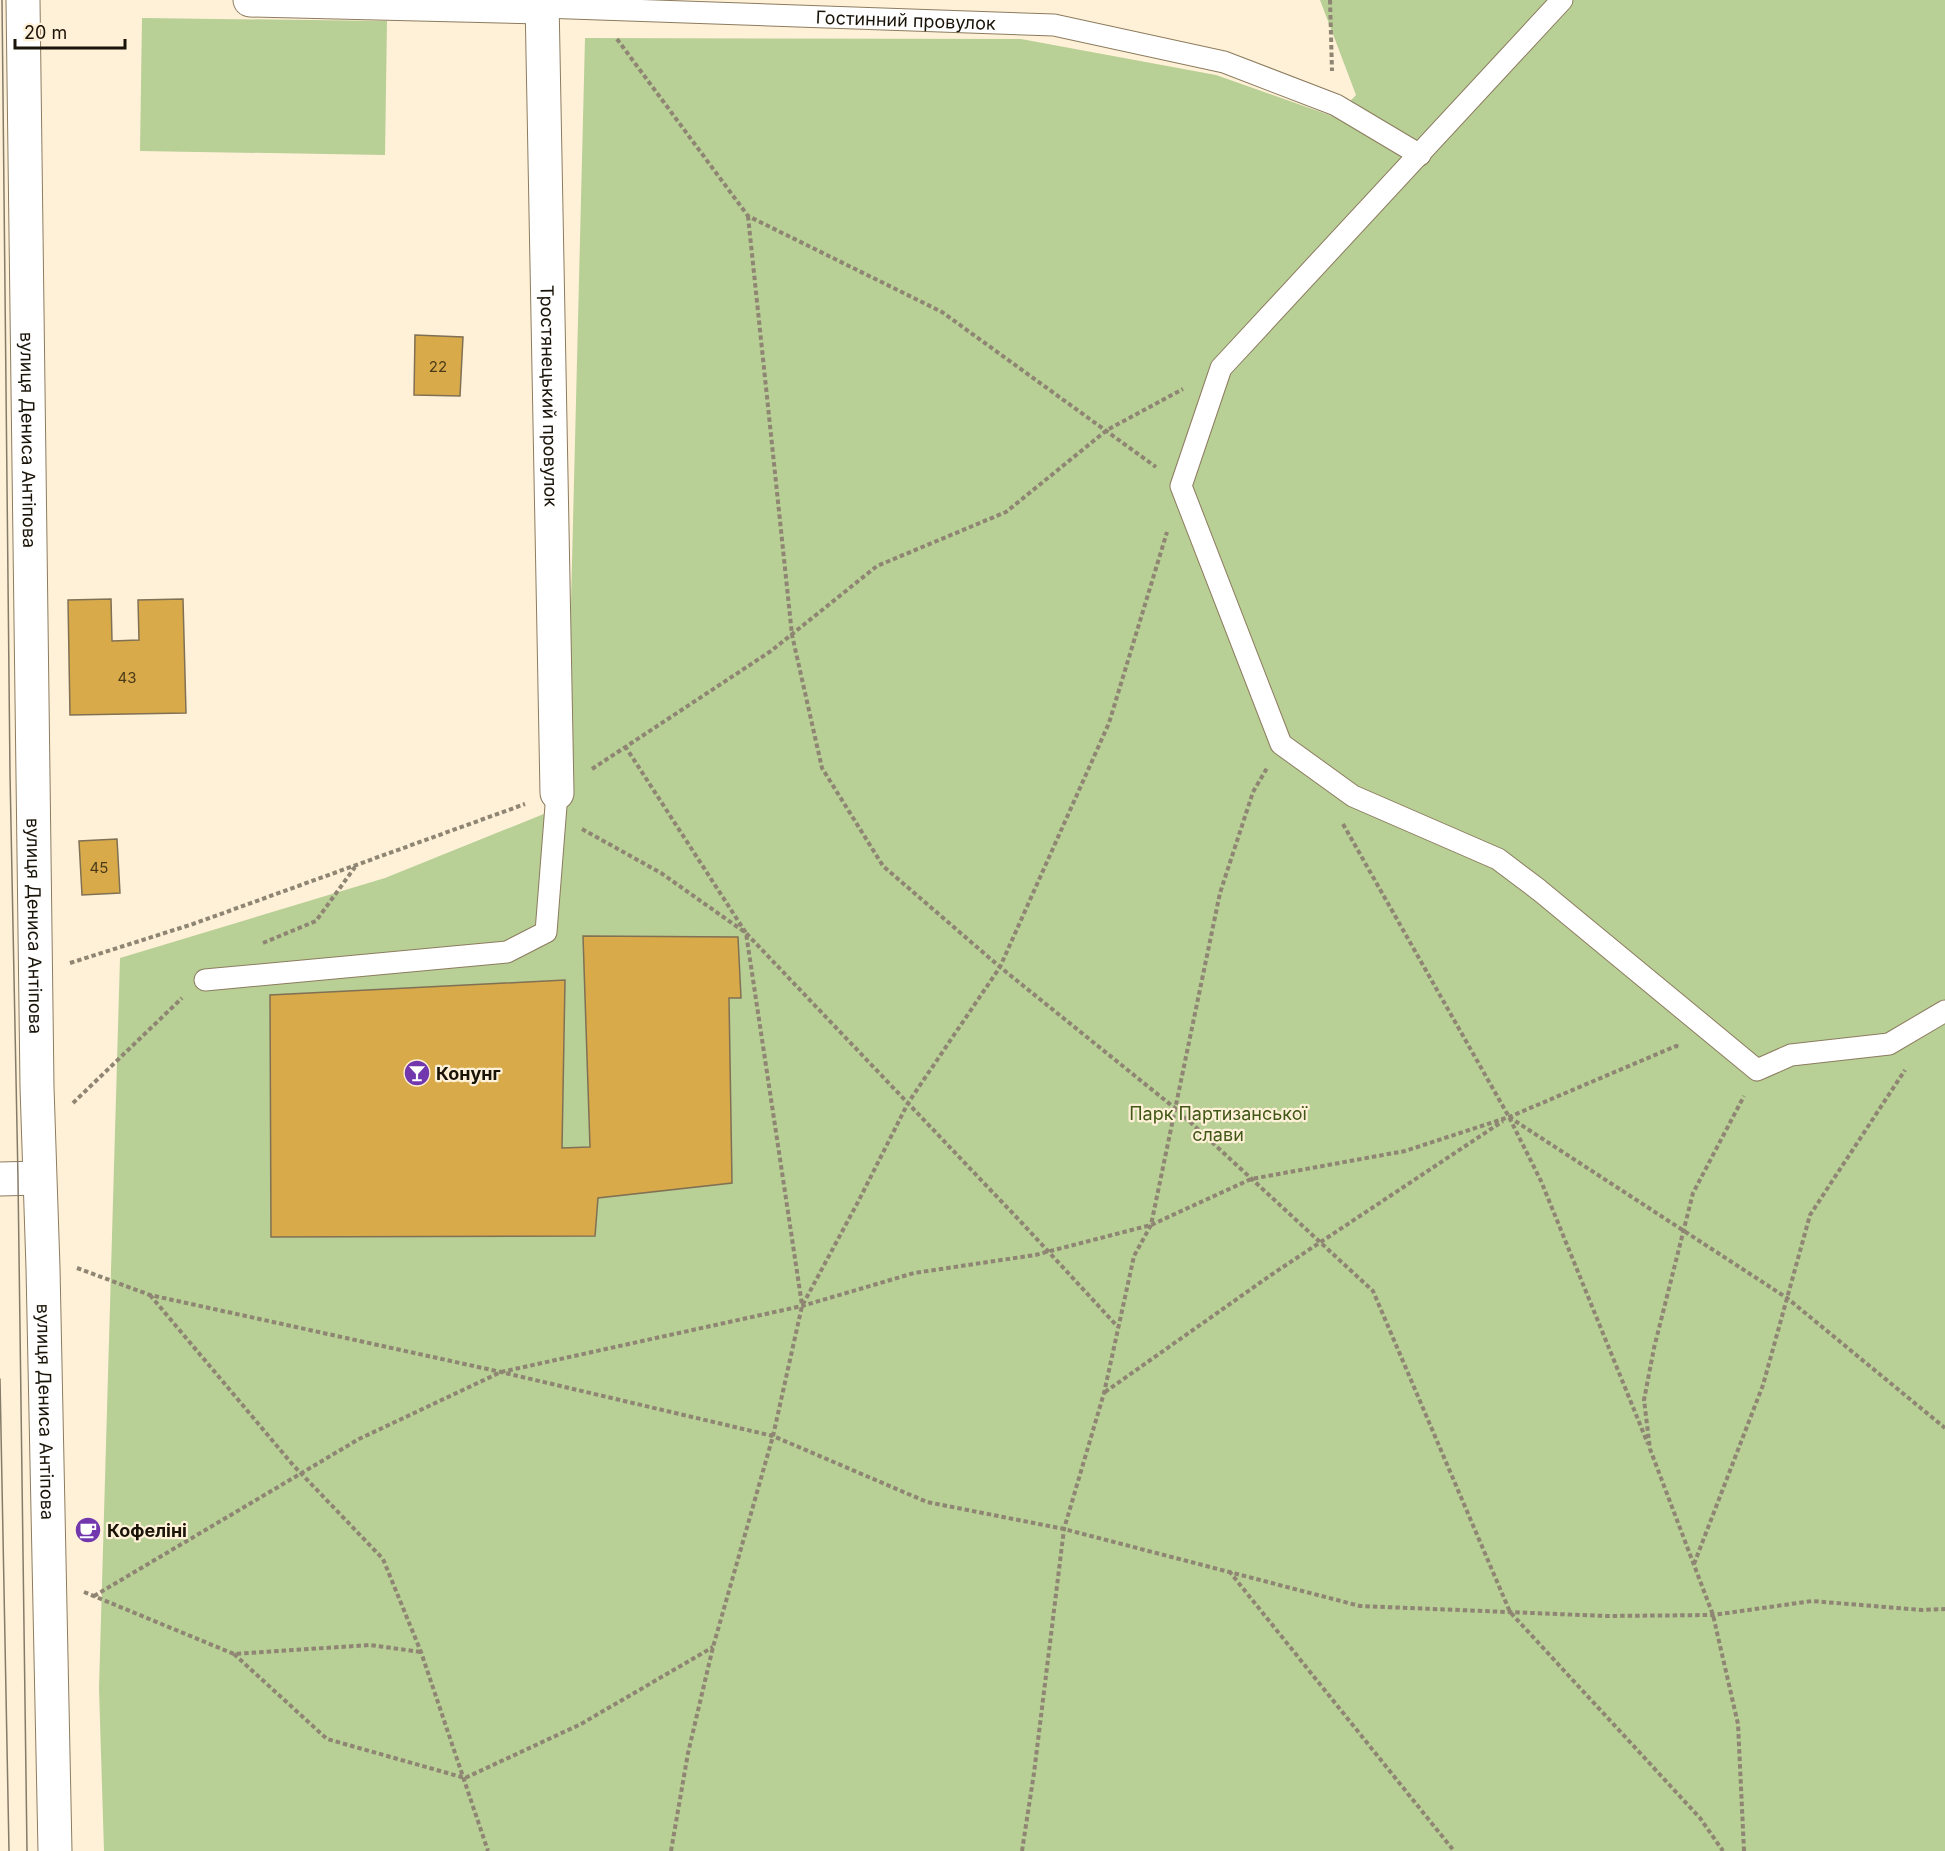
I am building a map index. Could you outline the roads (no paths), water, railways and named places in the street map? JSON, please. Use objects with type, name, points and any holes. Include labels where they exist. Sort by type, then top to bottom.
[{"type":"street","name":"вулиця Дениса Антіпова","points":[[23,0],[39,1178],[43,1268],[55,1851]]},
{"type":"street","name":"Гостинний провулок","points":[[250,0],[542,3]]},
{"type":"street","name":"Тростянецький провулок","points":[[542,3],[557,803]]},
{"type":"street","points":[[0,1179],[39,1178]]},
{"type":"lane","points":[[1562,0],[1221,368],[1181,486],[1281,744],[1353,796],[1498,859],[1539,890],[1757,1070],[1791,1055],[1889,1044],[1945,1011]]},
{"type":"lane","name":"Гостинний провулок","points":[[542,3],[594,8],[1054,25],[1224,62],[1336,105],[1420,155]]},
{"type":"lane","points":[[205,980],[507,952],[546,932],[557,803]]},
{"type":"tram line","points":[[2,0],[10,774],[27,1851]]},
{"type":"tram line","points":[[0,1379],[9,1851]]},
{"type":"place","name":"Конунг","points":[[417,1073]]},
{"type":"place","name":"Кофеліні","points":[[88,1530]]},
{"type":"park label","name":"Парк Партизанської слави","points":[[1218,1123]]}]
